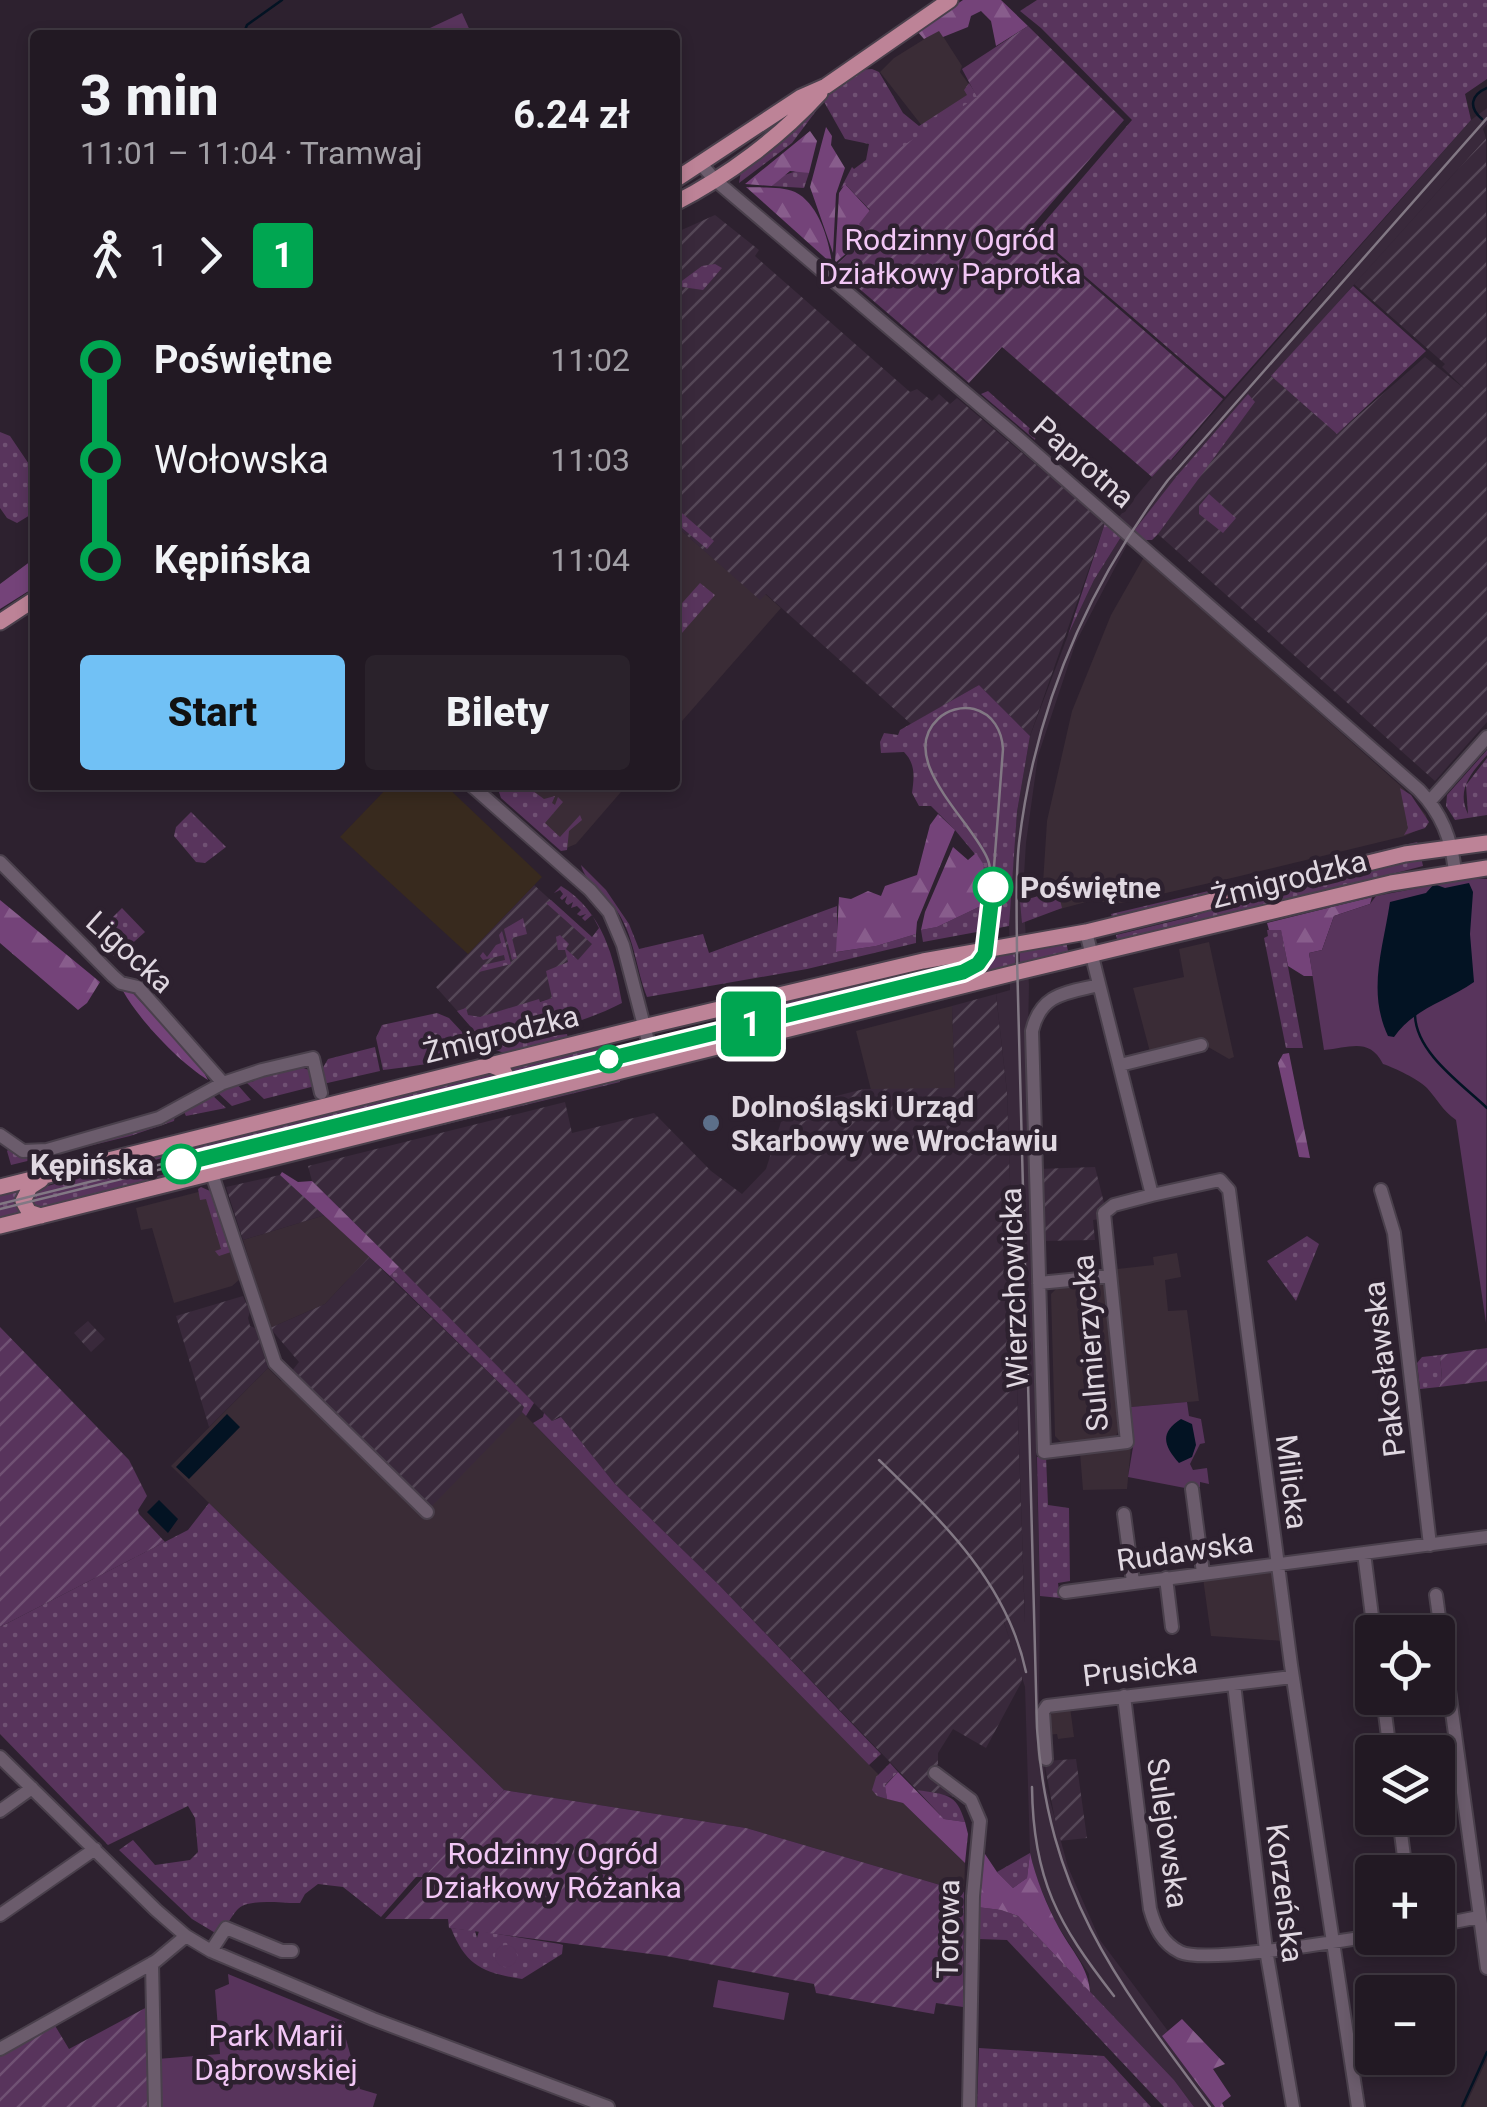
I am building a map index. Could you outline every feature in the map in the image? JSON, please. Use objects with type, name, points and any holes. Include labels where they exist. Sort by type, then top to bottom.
[{"type":"main road","points":[[680,177],[801,97],[826,86],[950,0]]},
{"type":"main road","points":[[680,200],[715,180],[798,116],[826,86]]},
{"type":"main road","points":[[0,622],[30,602]]},
{"type":"main road","name":"Żmigrodzka","points":[[0,1188],[643,1026],[923,961],[1086,932],[1423,851],[1487,843]]},
{"type":"main road","name":"Żmigrodzka","points":[[0,1226],[1391,882],[1487,868]]},
{"type":"main road","points":[[493,1066],[508,1075],[510,1083],[507,1095],[493,1103]]},
{"type":"main road","points":[[40,1216],[29,1212],[24,1200],[30,1186],[44,1178]]},
{"type":"street","name":"Paprotna","points":[[702,164],[715,180],[1017,436],[1430,801],[1452,846],[1455,870]]},
{"type":"street","points":[[1430,801],[1487,738]]},
{"type":"street","points":[[476,790],[602,901],[620,934],[654,1064]]},
{"type":"street","points":[[1423,851],[1444,824]]},
{"type":"street","name":"Ligocka","points":[[0,862],[113,976],[121,983],[138,987],[223,1083]]},
{"type":"street","points":[[1086,932],[1152,1196]]},
{"type":"street","name":"Wierzchowicka","points":[[1044,1452],[1034,1023],[1048,1001],[1099,985]]},
{"type":"street","points":[[1120,1065],[1201,1044]]},
{"type":"street","points":[[0,1135],[24,1150],[47,1150],[159,1118],[223,1083],[313,1058],[322,1093]]},
{"type":"street","points":[[322,1093],[360,1097]]},
{"type":"street","points":[[298,1112],[322,1093]]},
{"type":"street","points":[[212,1174],[275,1362],[427,1512]]},
{"type":"street","name":"Milicka","points":[[1152,1196],[1220,1180],[1230,1190],[1292,1678],[1358,2107]]},
{"type":"street","name":"Pakosławska","points":[[1381,1190],[1394,1233],[1430,1545]]},
{"type":"street","name":"Sulmierzycka","points":[[1044,1452],[1127,1442],[1104,1213],[1114,1205],[1152,1196]]},
{"type":"street","points":[[1038,1282],[1110,1276]]},
{"type":"street","points":[[1192,1489],[1202,1573]]},
{"type":"street","points":[[1124,1514],[1134,1582]]},
{"type":"street","name":"Rudawska","points":[[1065,1592],[1487,1537]]},
{"type":"street","points":[[1364,1553],[1372,1615]]},
{"type":"street","points":[[1166,1578],[1172,1627]]},
{"type":"street","points":[[1436,1595],[1487,1968]]},
{"type":"street","name":"Prusicka","points":[[1046,1759],[1043,1712],[1047,1706],[1292,1678]]},
{"type":"street","name":"Korzeńska","points":[[1234,1684],[1266,1950],[1292,2107]]},
{"type":"street","name":"Sulejowska","points":[[1124,1696],[1150,1908],[1158,1932],[1180,1952],[1198,1957],[1355,1938]]},
{"type":"street","points":[[0,1757],[186,1936],[210,1951],[601,2106]]},
{"type":"street","name":"Torowa","points":[[936,1773],[971,1800],[980,1821],[973,1896],[969,2107]]},
{"type":"street","points":[[0,1810],[32,1788]]},
{"type":"street","points":[[0,1914],[95,1849]]},
{"type":"street","points":[[1455,1922],[1480,1917]]},
{"type":"street","points":[[210,1951],[226,1928],[282,1951],[292,1951]]},
{"type":"street","points":[[0,2049],[152,1963],[186,1936]]},
{"type":"street","points":[[152,1963],[155,2107]]},
{"type":"shaded area","points":[[939,30],[978,97],[926,131],[880,72],[894,58]]},
{"type":"shaded area","points":[[1487,108],[1483,129],[1486,138],[1197,459],[1140,537],[1128,543],[1076,642],[1038,756],[1023,892],[1029,985],[1027,1084],[1040,1596],[1039,1702],[1046,1786],[1068,1867],[1100,1940],[1168,2031],[1162,2036],[1215,2107],[1194,2107],[1174,2080],[1090,1992],[1089,1974],[1056,1923],[1036,1878],[1030,1853],[1025,1687],[1004,1622],[1025,1622],[1007,1092],[996,994],[1010,990],[1009,917],[1017,812],[1030,736],[1068,635],[1094,580],[1121,537],[1105,523],[1117,519],[1168,458],[1172,460],[1471,120]]},
{"type":"shaded area","points":[[1486,138],[1487,722],[1435,781],[1150,527],[1197,460],[1271,376],[1337,434],[1425,357],[1466,390],[1442,367],[1445,364],[1354,284]]},
{"type":"shaded area","points":[[715,215],[759,250],[755,256],[910,392],[917,389],[932,401],[939,394],[950,404],[957,398],[1105,523],[1030,736],[979,685],[911,724],[766,594],[760,600],[680,529],[680,231]]},
{"type":"shaded area","points":[[680,529],[760,599],[765,594],[781,608],[680,723]]},
{"type":"shaded area","points":[[1144,557],[1403,788],[1426,815],[1428,825],[1405,836],[1236,877],[1122,903],[1090,901],[1041,914],[1047,821],[1072,711],[1111,615]]},
{"type":"shaded area","points":[[385,790],[450,790],[542,877],[468,954],[340,837]]},
{"type":"shaded area","points":[[499,790],[623,790],[576,844],[564,849]]},
{"type":"shaded area","points":[[534,885],[608,952],[552,998],[468,1023],[436,987]]},
{"type":"shaded area","points":[[1209,942],[1234,1057],[1229,1059],[1203,1044],[1150,1052],[1133,988],[1184,977],[1179,949]]},
{"type":"shaded area","points":[[996,994],[1007,1092],[1025,1623],[1004,1623],[1022,1681],[986,1748],[953,1729],[938,1753],[938,1768],[967,1787],[961,1798],[917,1790],[719,1585],[615,1484],[560,1416],[552,1421],[312,1181],[308,1166],[565,1102],[572,1133],[654,1113],[711,1171],[742,1194],[766,1169],[781,1122],[796,1106],[864,1089],[955,1088],[952,1006]]},
{"type":"shaded area","points":[[952,1006],[955,1089],[871,1090],[856,1031]]},
{"type":"shaded area","points":[[1095,1167],[1104,1203],[1098,1207],[1099,1219],[1093,1220],[1095,1240],[1040,1241],[1038,1169]]},
{"type":"shaded area","points":[[280,1175],[325,1215],[243,1240],[226,1187]]},
{"type":"shaded area","points":[[210,1191],[239,1280],[232,1286],[174,1303],[152,1228],[141,1230],[136,1208]]},
{"type":"shaded area","points":[[325,1215],[369,1257],[325,1304],[270,1328],[243,1240]]},
{"type":"shaded area","points":[[1177,1253],[1181,1277],[1165,1280],[1168,1311],[1187,1310],[1199,1401],[1131,1407],[1117,1269],[1154,1265],[1153,1257]]},
{"type":"shaded area","points":[[369,1257],[526,1409],[432,1506],[291,1372],[299,1362],[270,1328],[325,1304]]},
{"type":"shaded area","points":[[1098,1281],[1107,1289],[1121,1429],[1113,1439],[1064,1445],[1055,1436],[1051,1294],[1060,1285]]},
{"type":"shaded area","points":[[243,1296],[250,1312],[250,1326],[255,1328],[268,1368],[209,1427],[176,1316]]},
{"type":"shaded area","points":[[88,1321],[105,1339],[91,1352],[74,1333]]},
{"type":"shaded area","points":[[268,1368],[281,1381],[291,1372],[431,1506],[522,1412],[878,1774],[877,1796],[903,1803],[965,1863],[964,1892],[746,1828],[504,1790],[171,1466]]},
{"type":"shaded area","points":[[1131,1447],[1127,1489],[1083,1490],[1080,1453]]},
{"type":"shaded area","points":[[1273,1569],[1283,1641],[1211,1636],[1203,1578]]},
{"type":"shaded area","points":[[1070,1707],[1074,1737],[1058,1739],[1057,1734],[1047,1735],[1046,1716],[1053,1710]]},
{"type":"shaded area","points":[[1076,1759],[1087,1838],[1059,1841],[1044,1761]]},
{"type":"shaded area","points":[[1487,2059],[1487,2107],[1465,2107]]},
{"type":"green space","points":[[963,0],[1001,0],[1028,26],[996,46],[991,21],[981,11],[971,16],[968,27],[943,37],[939,31],[924,39],[917,31]]},
{"type":"green space","points":[[1037,0],[1487,0],[1487,79],[1465,94],[1471,120],[1225,397],[1035,233],[1132,120],[1020,11]]},
{"type":"green space","points":[[462,13],[470,30],[426,30]]},
{"type":"green space","name":"Rodzinny Ogród Działkowy Paprotka","points":[[1028,26],[1124,120],[1028,230],[1223,399],[1152,477],[1002,347],[969,383],[834,267],[869,234],[859,224],[870,210],[845,184],[977,97],[962,69]]},
{"type":"green space","points":[[859,70],[879,72],[903,113],[919,126],[967,95],[964,90],[969,83],[978,97],[841,188],[852,167],[866,160],[869,144],[845,139],[823,100]]},
{"type":"green space","points":[[812,109],[816,111],[792,143],[739,183],[741,171]]},
{"type":"green space","points":[[826,127],[832,136],[831,145],[845,168],[836,194],[833,253],[810,187]]},
{"type":"green space","points":[[810,131],[817,141],[809,173],[790,171],[772,186],[745,184]]},
{"type":"green space","points":[[799,170],[809,173],[804,188],[772,186],[782,176]]},
{"type":"green space","points":[[845,184],[870,211],[869,234],[835,263],[839,193]]},
{"type":"green space","points":[[746,187],[784,189],[803,198],[821,223],[832,264]]},
{"type":"green space","points":[[715,264],[722,268],[703,290],[680,287],[680,282],[702,266]]},
{"type":"green space","points":[[1353,286],[1426,351],[1337,434],[1271,376]]},
{"type":"green space","points":[[988,391],[1036,434],[1035,440],[981,394]]},
{"type":"green space","points":[[1248,394],[1255,402],[1158,534],[1152,540],[1142,540],[1133,532]]},
{"type":"green space","points":[[0,432],[10,436],[30,466],[30,515],[17,523],[0,508]]},
{"type":"green space","points":[[1209,494],[1236,518],[1223,533],[1199,514],[1199,506]]},
{"type":"green space","points":[[680,511],[714,541],[707,549],[680,526]]},
{"type":"green space","points":[[1105,523],[1121,537],[1094,580],[1068,635]]},
{"type":"green space","points":[[30,562],[30,590],[0,609],[0,584]]},
{"type":"green space","points":[[700,583],[715,595],[680,635],[680,605]]},
{"type":"green space","points":[[979,685],[1030,736],[1017,812],[1009,926],[923,942],[921,930],[937,927],[981,906],[984,865],[931,806],[919,806],[912,793],[912,766],[904,752],[881,753],[880,742],[884,733],[898,735],[900,730]]},
{"type":"green space","points":[[1487,750],[1487,755],[1466,785],[1487,758],[1487,815],[1455,820],[1446,806],[1447,795]]},
{"type":"green space","points":[[1400,788],[1411,795],[1429,822],[1425,828],[1404,835],[1408,828]]},
{"type":"green space","points":[[532,790],[544,799],[555,796],[555,805],[558,797],[563,802],[545,823],[560,837],[580,815],[582,820],[569,831],[567,850],[561,851],[499,792]]},
{"type":"green space","points":[[191,812],[226,847],[205,863],[196,862],[174,836],[176,827]]},
{"type":"green space","points":[[938,814],[955,830],[917,922],[916,934],[836,952],[839,897],[851,899],[868,891],[881,896],[885,886],[917,875],[930,825]]},
{"type":"green space","points":[[1417,842],[1419,845],[1112,917],[1111,914]]},
{"type":"green space","points":[[953,847],[968,860],[976,853],[984,865],[981,906],[937,927],[921,930],[925,912]]},
{"type":"green space","points":[[1421,857],[1423,866],[1118,944],[1116,935]]},
{"type":"green space","points":[[581,865],[606,890],[629,924],[639,949],[703,934],[709,953],[837,906],[837,952],[916,934],[916,943],[807,969],[647,997],[624,924]]},
{"type":"green space","points":[[1470,878],[1487,879],[1486,1323],[1456,1120],[1423,1085],[1383,1064],[1372,1050],[1358,1046],[1324,1050],[1309,953],[1322,950],[1334,916],[1370,904],[1376,896]]},
{"type":"green space","points":[[561,886],[592,915],[585,921],[582,918],[586,914],[580,916],[577,906],[571,908],[573,902],[565,902],[567,896],[562,900],[560,890],[554,893]]},
{"type":"green space","points":[[1058,891],[1062,908],[1022,923],[1020,901]]},
{"type":"green space","points":[[1372,897],[1370,904],[1334,916],[1322,950],[1309,953],[1313,976],[1304,976],[1288,966],[1281,930],[1269,930],[1267,923]]},
{"type":"green space","points":[[0,900],[100,982],[78,1010],[0,943]]},
{"type":"green space","points":[[551,900],[592,937],[599,928],[594,918],[604,937],[610,953],[622,1003],[565,1025],[504,1032],[483,1041],[457,1011],[466,1008],[468,1015],[480,1017],[552,998],[546,971],[568,962],[565,950],[558,950],[556,937],[560,935],[569,944],[566,949],[578,960],[592,944],[546,903]]},
{"type":"green space","points":[[122,908],[145,932],[116,958],[98,940],[97,933]]},
{"type":"green space","points":[[523,918],[527,934],[512,938],[517,958],[512,960],[504,929]]},
{"type":"green space","points":[[1281,929],[1303,1048],[1286,1048],[1264,938],[1268,936],[1267,930]]},
{"type":"green space","points":[[502,931],[511,964],[479,972],[483,965],[505,960],[504,955],[483,960],[480,956],[483,952],[487,957],[501,943]]},
{"type":"green space","points":[[1066,941],[1068,951],[1020,964],[1020,950]]},
{"type":"green space","points":[[1015,951],[1015,965],[690,1050],[688,1041],[964,974],[986,955]]},
{"type":"green space","points":[[974,958],[958,966],[726,1023],[725,1019],[817,991]]},
{"type":"green space","points":[[128,988],[200,1065],[208,1080],[150,1028],[123,991]]},
{"type":"green space","points":[[437,1013],[449,1018],[476,1047],[445,1060],[383,1070],[376,1038],[382,1025]]},
{"type":"green space","points":[[567,1034],[568,1038],[504,1053],[490,1048],[497,1043]]},
{"type":"green space","points":[[611,1042],[613,1051],[512,1076],[507,1068]]},
{"type":"green space","points":[[375,1047],[380,1071],[323,1084],[321,1071],[328,1059]]},
{"type":"green space","points":[[1289,1053],[1310,1158],[1299,1157],[1278,1063],[1283,1054]]},
{"type":"green space","points":[[298,1066],[309,1070],[315,1086],[264,1099],[247,1083],[254,1081],[254,1077]]},
{"type":"green space","points":[[495,1072],[503,1079],[500,1095],[199,1171],[193,1145]]},
{"type":"green space","points":[[620,1078],[620,1082],[327,1153],[332,1149]]},
{"type":"green space","points":[[236,1083],[251,1100],[232,1106],[217,1092]]},
{"type":"green space","points":[[212,1095],[226,1108],[186,1116],[183,1110]]},
{"type":"green space","points":[[175,1115],[174,1121],[130,1136],[11,1165],[7,1151],[43,1156],[124,1136]]},
{"type":"green space","points":[[182,1148],[183,1153],[142,1163],[145,1179],[187,1169],[188,1174],[44,1209],[30,1206],[30,1197],[37,1189]]},
{"type":"green space","points":[[282,1172],[298,1182],[312,1181],[399,1267],[390,1276],[280,1175]]},
{"type":"green space","points":[[201,1187],[210,1191],[231,1252],[219,1256],[215,1251],[221,1249],[206,1199],[200,1200]]},
{"type":"green space","points":[[20,1188],[23,1213],[0,1220],[0,1193]]},
{"type":"green space","points":[[1307,1236],[1319,1244],[1296,1301],[1267,1261]]},
{"type":"green space","points":[[399,1267],[534,1403],[526,1416],[522,1412],[524,1407],[390,1276]]},
{"type":"green space","points":[[0,1327],[129,1460],[147,1496],[139,1514],[165,1542],[0,1627]]},
{"type":"green space","points":[[1487,1348],[1487,1381],[1439,1387],[1440,1355]]},
{"type":"green space","points":[[1440,1355],[1439,1387],[1420,1389],[1417,1363],[1422,1357]]},
{"type":"green space","points":[[1187,1402],[1189,1416],[1201,1419],[1205,1443],[1200,1444],[1190,1464],[1193,1470],[1207,1468],[1209,1484],[1200,1482],[1200,1487],[1185,1488],[1128,1477],[1133,1447],[1131,1407]]},
{"type":"green space","points":[[544,1413],[552,1421],[561,1417],[615,1484],[719,1585],[881,1754],[869,1765],[533,1423]]},
{"type":"green space","points":[[1046,1456],[1048,1505],[1069,1508],[1070,1581],[1058,1583],[1060,1598],[1040,1596],[1037,1457]]},
{"type":"green space","points":[[209,1503],[504,1790],[424,1877],[416,1877],[381,1917],[343,1887],[318,1884],[300,1903],[258,1902],[242,1906],[217,1934],[192,1919],[119,1850],[133,1840],[155,1865],[190,1860],[198,1852],[195,1818],[188,1806],[108,1845],[0,1734],[0,1627],[188,1530]]},
{"type":"green space","points":[[890,1763],[898,1772],[885,1785],[887,1799],[872,1790],[876,1777]]},
{"type":"green space","points":[[898,1772],[944,1819],[965,1822],[965,1863],[903,1803],[887,1799],[885,1786]]},
{"type":"green space","name":"Rodzinny Ogród Działkowy Różanka","points":[[504,1790],[746,1828],[964,1892],[963,2007],[936,2003],[934,2014],[816,1993],[814,1984],[666,1956],[449,1928],[448,1919],[385,1919]]},
{"type":"green space","points":[[917,1790],[954,1800],[965,1822],[944,1819]]},
{"type":"green space","points":[[983,1851],[1013,1888],[1027,1878],[1030,1853],[1046,1901],[1083,1967],[1090,1992],[1018,1916],[977,1907]]},
{"type":"green space","points":[[1030,1853],[1027,1878],[1013,1888],[997,1872]]},
{"type":"green space","points":[[977,1907],[1018,1916],[1174,2080],[1194,2107],[1164,2107],[1007,1940],[978,1939]]},
{"type":"green space","points":[[451,1928],[475,1931],[477,1938],[479,1931],[560,1944],[562,1954],[522,1979],[497,1974],[470,1960]]},
{"type":"green space","points":[[506,1945],[514,1948],[514,1964],[506,1967],[498,1964],[495,1956],[498,1948]]},
{"type":"green space","name":"Park Marii Dąbrowskiej","points":[[228,1974],[345,2022],[344,2032],[360,2089],[377,2094],[373,2107],[159,2107],[157,2059],[220,2054],[215,1990],[229,1984]]},
{"type":"green space","points":[[718,1980],[789,1993],[784,2020],[713,2007]]},
{"type":"green space","points":[[149,2006],[151,2107],[0,2107],[0,2056],[54,2024],[69,2049]]},
{"type":"green space","points":[[1182,2019],[1225,2064],[1213,2069],[1231,2096],[1222,2103],[1224,2107],[1215,2107],[1162,2036]]},
{"type":"green space","points":[[979,2048],[1104,2056],[1151,2107],[977,2107]]},
{"type":"water","points":[[1469,883],[1473,892],[1470,934],[1474,982],[1421,1012],[1394,1037],[1388,1036],[1378,1003],[1378,986],[1390,902],[1426,893],[1434,884],[1445,888]]},
{"type":"water","points":[[227,1414],[240,1427],[189,1479],[176,1467]]},
{"type":"water","points":[[1181,1419],[1192,1424],[1196,1445],[1192,1457],[1179,1463],[1166,1440],[1169,1429]]},
{"type":"water","points":[[159,1500],[178,1519],[168,1533],[147,1512]]},
{"type":"waterway","points":[[245,30],[282,0]]},
{"type":"waterway","points":[[1482,119],[1473,102],[1487,88]]},
{"type":"waterway","points":[[1415,1015],[1417,1029],[1432,1055],[1487,1108]]},
{"type":"waterway","points":[[1462,2107],[1487,2052]]},
{"type":"tram line","points":[[0,1204],[967,965],[980,954],[984,944],[990,868],[980,845],[931,771],[927,735],[942,716],[965,708],[986,715],[1001,736],[988,946],[982,960],[967,970],[0,1209]]},
{"type":"tram line","name":"1","points":[[181,1164],[963,972],[978,964],[988,946],[993,887]]},
{"type":"railway","points":[[1210,2107],[1144,2017],[1092,1932],[1055,1839],[1044,1786],[1037,1728],[1017,958],[1019,843],[1038,745],[1069,651],[1112,563],[1139,521],[1168,480],[1487,118]]},
{"type":"railway","points":[[879,1460],[948,1530],[988,1581],[1017,1640],[1026,1672]]},
{"type":"railway","points":[[1032,1787],[1037,1849],[1052,1899],[1078,1946],[1114,1996]]},
{"type":"place","name":"Poświętne","points":[[993,887]]},
{"type":"place","name":"Dolnośląski Urząd Skarbowy we Wrocławiu","points":[[711,1123]]},
{"type":"place","name":"Kępińska","points":[[181,1164]]}]
